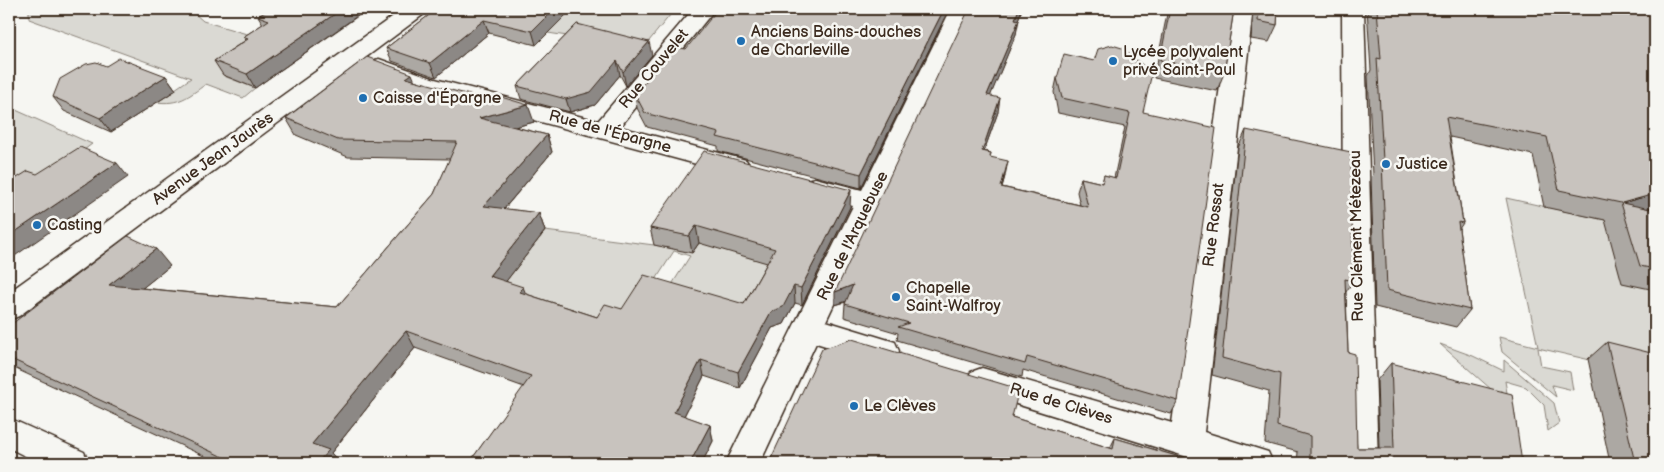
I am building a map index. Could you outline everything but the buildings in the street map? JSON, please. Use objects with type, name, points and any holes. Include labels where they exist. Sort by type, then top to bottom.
[{"type":"street","name":"Avenue Jean Jaurès","points":[[9,308],[416,9]]},
{"type":"street","name":"Rue Couvelet","points":[[604,130],[704,9]]},
{"type":"street","name":"Rue de l'Arquebuse","points":[[743,463],[962,9]]},
{"type":"street","name":"Rue Rossat","points":[[1186,442],[1242,9]]},
{"type":"street","name":"Rue Clément Métezeau","points":[[1353,9],[1361,463]]},
{"type":"street","name":"Rue de l'Épargne","points":[[352,56],[428,84],[762,173]]},
{"type":"street","points":[[790,180],[869,201]]},
{"type":"street","points":[[808,328],[912,359]]},
{"type":"street","name":"Rue de Clèves","points":[[960,374],[1256,463]]},
{"type":"street","points":[[9,432],[72,463]]},
{"type":"shaded area","points":[[29,9],[183,9],[194,13],[203,21],[267,40],[224,76],[255,88],[243,98],[206,84],[183,99],[164,103],[156,102],[191,78],[29,19]]},
{"type":"shaded area","points":[[572,9],[675,9],[640,52],[580,38],[548,33]]},
{"type":"shaded area","points":[[9,107],[92,144],[9,206]]},
{"type":"shaded area","points":[[1506,198],[1605,220],[1655,290],[1655,382],[1612,365],[1538,348],[1541,366],[1570,372],[1573,390],[1552,385],[1556,397],[1502,352],[1499,337],[1538,347]]},
{"type":"shaded area","points":[[545,231],[675,249],[683,238],[780,259],[746,321],[664,297],[690,256],[674,251],[633,316],[641,357],[492,297]]},
{"type":"shaded area","points":[[1440,344],[1473,356],[1504,371],[1504,360],[1554,403],[1559,423],[1548,431],[1544,405],[1526,387],[1505,381],[1509,405]]},
{"type":"place","name":"Anciens Bains-douches de Charleville","points":[[741,41]]},
{"type":"place","name":"Lycée polyvalent privé Saint-Paul","points":[[1113,61]]},
{"type":"place","name":"Caisse d'Épargne","points":[[363,98]]},
{"type":"place","name":"Justice","points":[[1386,164]]},
{"type":"place","name":"Casting","points":[[37,225]]},
{"type":"place","name":"Chapelle Saint-Walfroy","points":[[896,297]]},
{"type":"place","name":"Le Clèves","points":[[854,406]]}]
